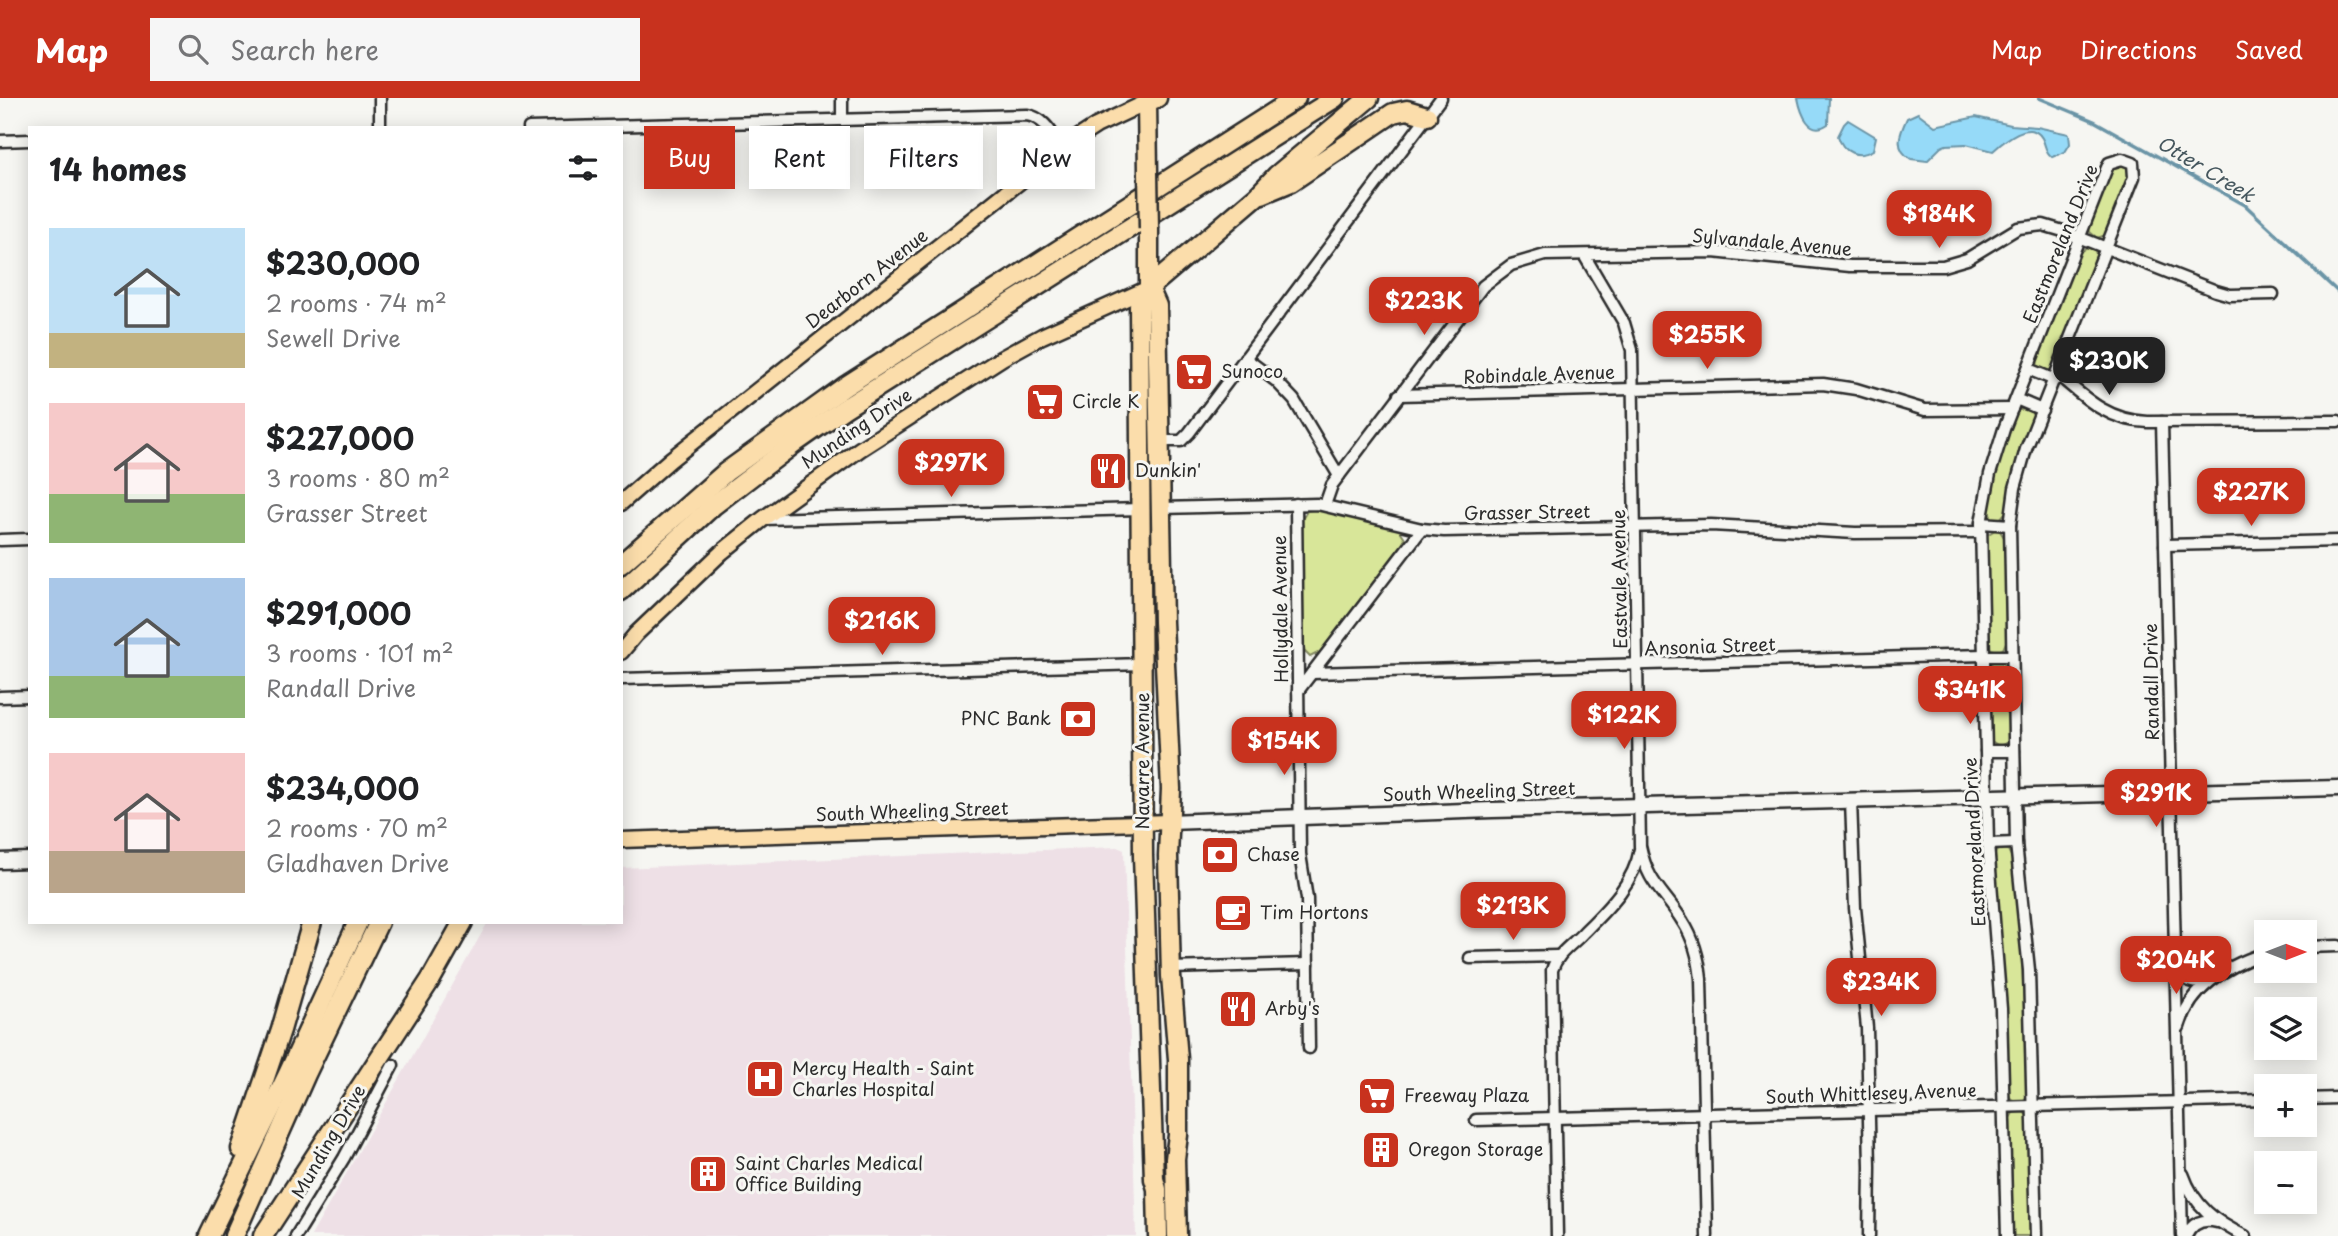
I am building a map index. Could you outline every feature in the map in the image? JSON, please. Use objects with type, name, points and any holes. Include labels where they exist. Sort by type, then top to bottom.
[{"type":"highway","points":[[623,562],[726,472],[832,395],[1296,98]]},
{"type":"highway","points":[[623,589],[714,505],[835,415],[1335,98]]},
{"type":"highway","points":[[1149,288],[1369,98]]},
{"type":"highway","name":"Navarre Avenue","points":[[1151,99],[1149,288],[1157,306],[1163,622],[1171,777],[1171,968],[1178,1059],[1175,1159],[1177,1236]]},
{"type":"highway","points":[[1258,195],[1291,182],[1393,113],[1407,110],[1427,116]]},
{"type":"highway","name":"Navarre Avenue","points":[[1149,288],[1139,306],[1139,356],[1147,978],[1158,1236]]},
{"type":"highway","points":[[1139,356],[1147,357],[1149,362],[1150,433],[1161,470]]},
{"type":"highway","points":[[1140,441],[1149,500],[1153,505],[1162,506]]},
{"type":"highway","points":[[219,1215],[281,1030],[311,924]]},
{"type":"highway","points":[[209,1236],[357,924]]},
{"type":"highway","points":[[233,1236],[322,1039],[378,924]]},
{"type":"highway","points":[[263,1236],[431,979],[463,924]]},
{"type":"highway","points":[[1147,978],[1158,1011],[1163,1119],[1166,1124],[1178,1124]]},
{"type":"highway","points":[[1157,1189],[1168,1198],[1169,1236]]},
{"type":"main road","name":"Dearborn Avenue","points":[[1095,127],[1151,99]]},
{"type":"main road","name":"Dearborn Avenue","points":[[623,501],[670,460],[1010,189]]},
{"type":"main road","name":"Munding Drive","points":[[623,650],[689,583],[763,519],[860,449],[1002,358],[1149,288]]},
{"type":"main road","name":"South Wheeling Street","points":[[623,840],[1640,806],[2338,788]]},
{"type":"main road","points":[[0,860],[28,860]]},
{"type":"street","points":[[380,98],[380,126]]},
{"type":"street","points":[[842,98],[842,119]]},
{"type":"street","points":[[1159,441],[1181,441],[1186,437],[1441,98]]},
{"type":"street","points":[[599,126],[1027,115],[1034,116],[1046,126]]},
{"type":"street","points":[[0,141],[28,140]]},
{"type":"street","name":"Eastmoreland Drive","points":[[2007,1236],[2000,984],[1986,798],[1981,528],[1993,463],[2109,163],[2129,160],[2133,163],[2134,177],[2017,479],[2010,525],[2014,797],[2029,970],[2036,1236]]},
{"type":"street","name":"Sylvandale Avenue","points":[[1325,505],[1331,487],[1483,286],[1494,275],[1511,265],[1534,257],[1713,251],[1845,265],[1943,266],[1967,259],[2009,232],[2024,226],[2052,227],[2216,292],[2230,295],[2273,294]]},
{"type":"street","name":"Eastvale Avenue","points":[[1584,255],[1627,329],[1633,356],[1640,846],[1650,877],[1683,922],[1698,961],[1707,1236]]},
{"type":"street","points":[[1245,358],[1276,381],[1294,400],[1339,477]]},
{"type":"street","points":[[2028,369],[2056,377],[2091,403],[2127,420],[2338,421]]},
{"type":"street","name":"Robindale Avenue","points":[[1399,395],[1823,384],[1856,389],[1925,410],[2014,404]]},
{"type":"street","points":[[2014,404],[2042,410]]},
{"type":"street","name":"Randall Drive","points":[[2162,422],[2178,1102],[2184,1236]]},
{"type":"street","name":"Hollydale Avenue","points":[[1296,504],[1301,867],[1307,899],[1309,1048]]},
{"type":"street","name":"Grasser Street","points":[[1162,506],[1325,505],[1444,531],[1735,525],[1885,534],[2010,525]]},
{"type":"street","points":[[763,519],[1141,509]]},
{"type":"street","points":[[1298,691],[1422,528]]},
{"type":"street","points":[[0,540],[28,539]]},
{"type":"street","points":[[2165,545],[2338,541]]},
{"type":"street","name":"Ansonia Street","points":[[1312,673],[2011,656]]},
{"type":"street","points":[[623,679],[1143,664]]},
{"type":"street","points":[[0,697],[28,696]]},
{"type":"street","points":[[1986,751],[2014,751]]},
{"type":"street","points":[[1851,801],[1854,898],[1866,1020],[1869,1236]]},
{"type":"street","points":[[1988,844],[2016,843]]},
{"type":"street","points":[[1558,1236],[1551,984],[1557,956],[1582,934],[1626,886],[1637,865],[1640,846]]},
{"type":"street","points":[[2317,947],[2338,946]]},
{"type":"street","points":[[1470,958],[1557,956]]},
{"type":"street","points":[[2175,962],[2182,976],[2192,983],[2208,982],[2254,958]]},
{"type":"street","points":[[1171,968],[1308,964]]},
{"type":"street","points":[[2177,1038],[2190,1002],[2212,980]]},
{"type":"street","name":"Munding Drive","points":[[296,1236],[344,1158],[393,1065]]},
{"type":"street","points":[[2317,1099],[2338,1098]]},
{"type":"street","name":"South Whittlesey Avenue","points":[[1476,1120],[2254,1100]]},
{"type":"street","points":[[2180,1161],[2194,1197],[2207,1214],[2245,1236]]},
{"type":"street","points":[[2184,1236],[2198,1222],[2210,1220],[2221,1223]]},
{"type":"shaded area","name":"Mercy Health - Saint Charles Hospital","points":[[1117,847],[1124,850],[1136,1236],[311,1236],[487,924],[623,924],[623,868]]},
{"type":"green space","points":[[2127,162],[2131,171],[2106,235],[2097,238],[2089,229],[2113,167],[2115,164]]},
{"type":"green space","points":[[2087,247],[2095,250],[2097,259],[2054,368],[2044,371],[2038,367],[2037,359],[2080,252]]},
{"type":"green space","points":[[2028,409],[2033,414],[2033,421],[2015,472],[2006,512],[2000,519],[1992,518],[1988,511],[1995,475],[2016,413]]},
{"type":"green space","points":[[1318,509],[1399,529],[1405,538],[1320,652],[1310,657],[1303,650],[1301,521],[1307,511]]},
{"type":"green space","points":[[1995,530],[2000,531],[2005,539],[2007,640],[2003,649],[1998,651],[1991,649],[1988,644],[1987,535]]},
{"type":"green space","points":[[1999,660],[2008,668],[2009,739],[2007,743],[1999,746],[1990,740],[1989,668],[1992,662]]},
{"type":"green space","points":[[2002,848],[2008,850],[2012,858],[2022,960],[2028,1094],[2020,1101],[2009,1096],[2007,1013],[1993,861],[1996,851]]},
{"type":"green space","points":[[2018,1111],[2028,1116],[2032,1236],[2013,1236],[2010,1118]]},
{"type":"water","points":[[1798,98],[1829,98],[1828,124],[1816,128],[1807,122]]},
{"type":"water","points":[[1918,113],[1935,126],[1976,117],[2011,125],[2037,127],[2069,134],[2070,144],[2065,152],[2052,157],[2042,138],[2031,130],[2016,134],[1993,151],[1966,144],[1946,145],[1927,161],[1911,159],[1902,150],[1900,140],[1907,118]]},
{"type":"water","points":[[1848,120],[1876,137],[1873,150],[1857,154],[1843,147],[1838,136]]},
{"type":"waterway","name":"Otter Creek","points":[[2039,98],[2094,121],[2245,205],[2338,292]]},
{"type":"place","name":"Sunoco","points":[[1194,372]]},
{"type":"place","name":"Circle K","points":[[1045,402]]},
{"type":"place","name":"Dunkin'","points":[[1108,471]]},
{"type":"place","name":"PNC Bank","points":[[1078,719]]},
{"type":"place","name":"Chase","points":[[1220,855]]},
{"type":"place","name":"Tim Hortons","points":[[1233,913]]},
{"type":"place","name":"Arby's","points":[[1238,1009]]},
{"type":"place","name":"Mercy Health - Saint Charles Hospital","points":[[765,1079]]},
{"type":"place","name":"Freeway Plaza","points":[[1377,1096]]},
{"type":"place","name":"Oregon Storage","points":[[1381,1150]]},
{"type":"place","name":"Saint Charles Medical Office Building","points":[[708,1174]]}]
